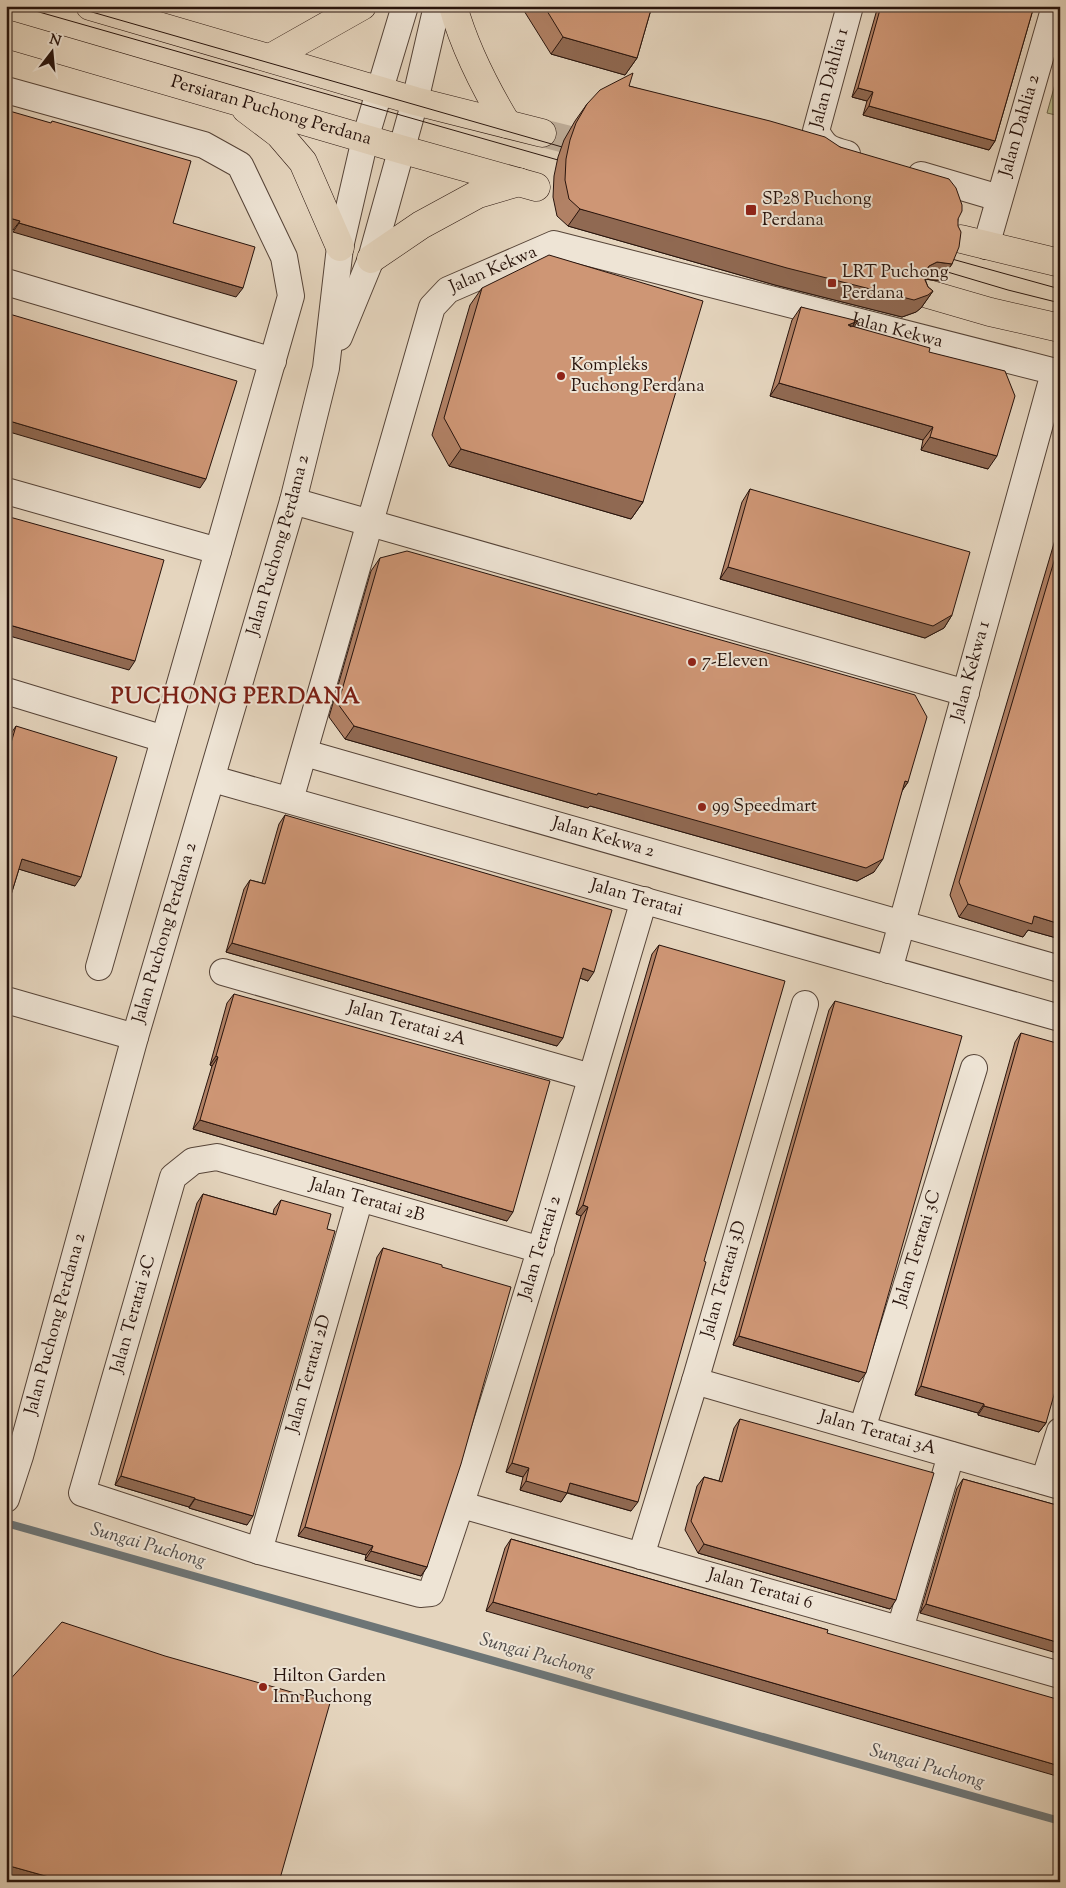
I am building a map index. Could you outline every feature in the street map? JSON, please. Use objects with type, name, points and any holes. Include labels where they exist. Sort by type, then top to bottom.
[{"type":"main road","points":[[90,6],[414,101],[542,133]]},
{"type":"main road","points":[[270,58],[362,6]]},
{"type":"main road","points":[[453,6],[461,33],[482,82],[507,124]]},
{"type":"main road","name":"Persiaran Puchong Perdana","points":[[6,34],[365,139],[527,184],[478,194],[421,225],[371,259]]},
{"type":"main road","points":[[236,101],[279,134],[303,162],[340,247]]},
{"type":"main road","points":[[973,243],[1060,263]]},
{"type":"main road","points":[[928,294],[990,312],[1060,328]]},
{"type":"street","name":"Jalan Puchong Perdana 2","points":[[6,1499],[20,1456],[135,1037],[294,502],[326,368],[340,247],[365,139],[405,6]]},
{"type":"street","name":"Jalan Puchong Perdana 2","points":[[326,368],[371,259],[414,101],[437,6]]},
{"type":"street","name":"Jalan Dahlia 1","points":[[850,6],[816,131],[822,143],[832,150],[869,160]]},
{"type":"street","name":"Jalan Dahlia 2","points":[[973,243],[999,198],[1055,6]]},
{"type":"street","points":[[6,90],[204,145],[240,165],[284,257],[291,296],[99,967]]},
{"type":"street","points":[[897,168],[999,198]]},
{"type":"street","name":"Jalan Kekwa","points":[[290,800],[432,307],[448,290],[554,244],[1057,373]]},
{"type":"street","points":[[6,282],[273,360]]},
{"type":"street","name":"Jalan Kekwa 1","points":[[890,970],[1057,373]]},
{"type":"street","points":[[6,491],[218,551]]},
{"type":"street","points":[[294,502],[966,693]]},
{"type":"street","points":[[6,691],[164,739]]},
{"type":"street","name":"Jalan Kekwa 2","points":[[305,753],[902,922],[1060,969]]},
{"type":"street","name":"Jalan Teratai","points":[[213,779],[1060,1018]]},
{"type":"street","name":"Jalan Teratai 2","points":[[258,1550],[420,1594],[432,1593],[542,1250],[644,900]]},
{"type":"street","name":"Jalan Teratai 2A","points":[[223,972],[591,1078]]},
{"type":"street","points":[[6,1000],[135,1037]]},
{"type":"street","name":"Jalan Teratai 3D","points":[[641,1556],[695,1381],[805,1004]]},
{"type":"street","name":"Jalan Teratai 3C","points":[[862,1429],[974,1068]]},
{"type":"street","name":"Jalan Teratai 2B","points":[[193,1161],[217,1157],[542,1250]]},
{"type":"street","name":"Jalan Teratai 2C","points":[[193,1161],[173,1178],[82,1493],[258,1550]]},
{"type":"street","name":"Jalan Teratai 2D","points":[[258,1550],[360,1198]]},
{"type":"street","name":"Jalan Teratai 3A","points":[[695,1381],[1052,1484]]},
{"type":"street","points":[[1052,1484],[1060,1431]]},
{"type":"street","points":[[900,1630],[951,1455]]},
{"type":"street","name":"Jalan Teratai 6","points":[[462,1504],[1060,1675]]},
{"type":"green space","points":[[1060,66],[1060,116],[1047,113]]},
{"type":"building","points":[[544,6],[652,6],[637,58],[563,37]]},
{"type":"building","points":[[881,6],[1034,6],[995,141],[869,106],[873,92],[858,88]]},
{"type":"building","name":"SP28 Puchong Perdana","points":[[633,73],[629,86],[770,121],[825,137],[840,147],[949,179],[956,188],[962,205],[962,211],[958,219],[958,226],[961,232],[959,247],[952,264],[937,262],[929,266],[925,272],[925,280],[928,287],[933,291],[914,300],[787,268],[580,209],[569,199],[565,180],[566,159],[576,123],[587,104],[600,90]]},
{"type":"building","points":[[6,110],[51,123],[52,121],[191,161],[173,223],[255,247],[243,288],[19,223],[20,221],[6,217]]},
{"type":"building","name":"Kompleks Puchong Perdana","points":[[549,255],[703,301],[643,502],[461,449],[444,418],[482,288]]},
{"type":"building","points":[[801,307],[858,321],[848,325],[930,348],[929,352],[1005,371],[1015,396],[997,456],[930,437],[933,427],[779,383]]},
{"type":"building","points":[[6,313],[237,381],[206,479],[6,420]]},
{"type":"building","points":[[750,489],[970,552],[952,615],[933,626],[728,567]]},
{"type":"building","points":[[6,516],[164,560],[135,661],[6,624]]},
{"type":"building","points":[[1060,541],[1060,924],[1034,916],[1032,924],[968,904],[959,882]]},
{"type":"building","points":[[407,551],[915,695],[927,717],[908,782],[905,781],[883,859],[866,868],[598,793],[597,795],[354,726],[338,704],[380,558]]},
{"type":"building","points":[[16,726],[117,757],[81,877],[22,859],[6,911],[6,760]]},
{"type":"building","points":[[285,815],[612,910],[594,972],[583,968],[563,1038],[232,943],[250,880],[265,884]]},
{"type":"building","points":[[659,945],[785,981],[704,1261],[706,1262],[638,1502],[570,1483],[567,1493],[526,1481],[529,1468],[512,1463],[588,1207],[583,1205]]},
{"type":"building","points":[[234,994],[550,1081],[513,1212],[200,1120]]},
{"type":"building","points":[[835,1001],[962,1036],[866,1373],[739,1336]]},
{"type":"building","points":[[1021,1033],[1060,1044],[1060,1374],[1046,1423],[921,1386]]},
{"type":"building","points":[[203,1194],[276,1215],[281,1200],[331,1214],[327,1229],[335,1231],[253,1516],[121,1476]]},
{"type":"building","points":[[383,1248],[511,1287],[461,1464],[427,1567],[371,1551],[373,1546],[305,1527]]},
{"type":"building","points":[[740,1419],[934,1473],[896,1600],[704,1544],[691,1521],[704,1477],[722,1482]]},
{"type":"building","points":[[963,1479],[1060,1506],[1060,1643],[926,1604]]},
{"type":"building","points":[[511,1539],[828,1630],[827,1633],[1060,1700],[1060,1766],[493,1602]]},
{"type":"building","points":[[62,1622],[165,1656],[330,1703],[279,1882],[67,1882],[6,1865],[6,1684]]},
{"type":"waterway","name":"Sungai Puchong","points":[[6,1523],[1060,1821]]},
{"type":"tunnel","points":[[542,133],[601,148]]},
{"type":"tram line","points":[[18,6],[572,164]]},
{"type":"tram line","points":[[71,6],[576,151]]},
{"type":"tram line","points":[[941,256],[1060,289]]},
{"type":"tram line","points":[[934,268],[1060,303]]},
{"type":"place","name":"SP28 Puchong Perdana","points":[[751,210]]},
{"type":"place","name":"LRT Puchong Perdana","points":[[832,283]]},
{"type":"place","name":"Kompleks Puchong Perdana","points":[[561,376]]},
{"type":"place","name":"7-Eleven","points":[[692,662]]},
{"type":"place","name":"99 Speedmart","points":[[702,807]]},
{"type":"place","name":"Hilton Garden Inn Puchong","points":[[263,1687]]},
{"type":"district","name":"PUCHONG PERDANA","points":[[236,698]]}]
